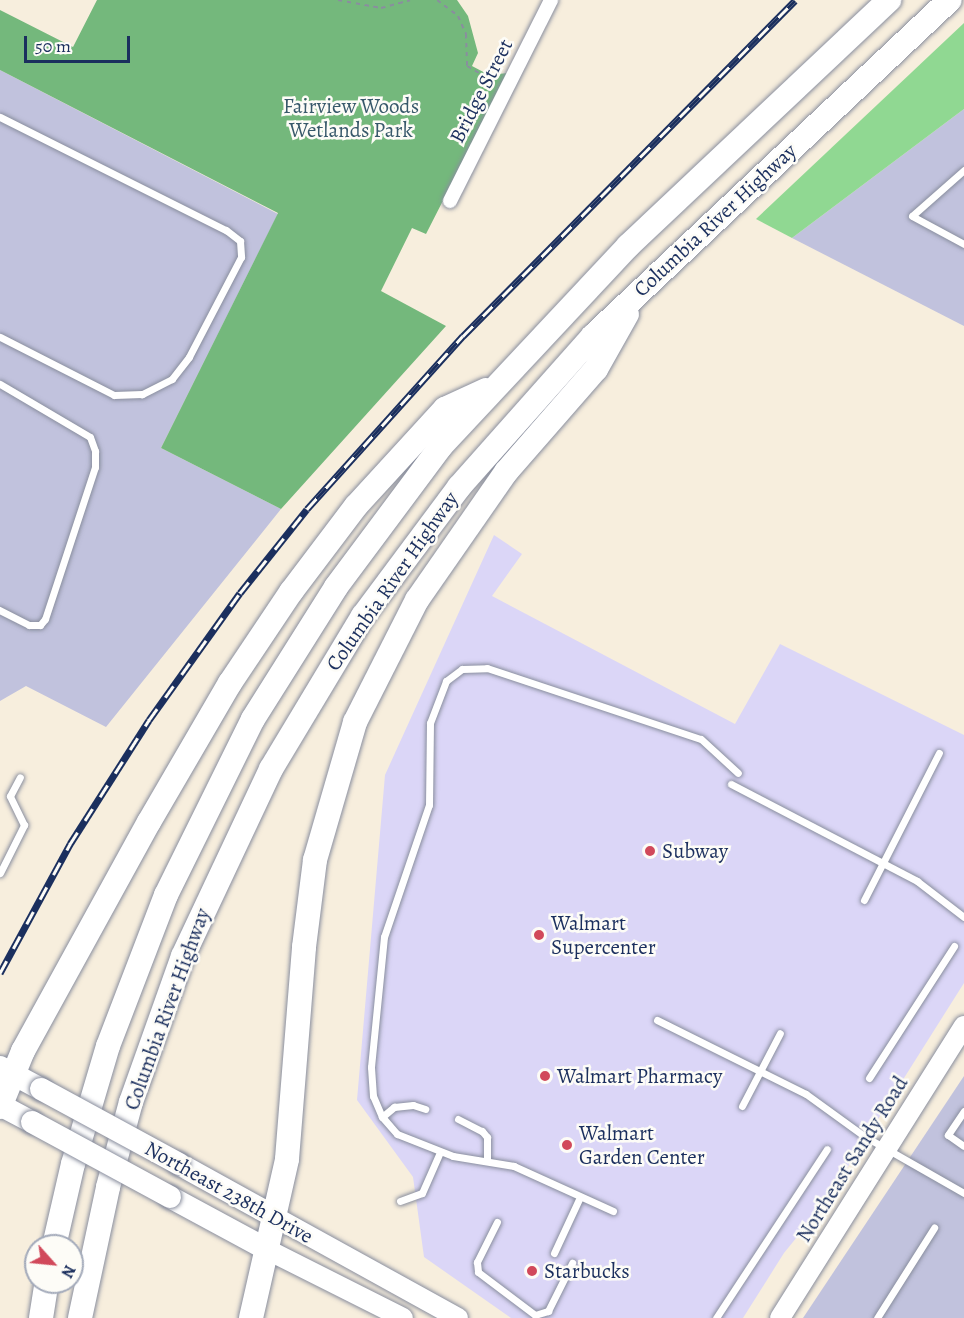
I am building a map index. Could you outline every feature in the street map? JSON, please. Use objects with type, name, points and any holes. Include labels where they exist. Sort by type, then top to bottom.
[{"type":"highway","name":"Columbia River Highway","points":[[57,1234],[73,1164],[108,1046],[149,937],[207,805],[264,702],[336,587],[441,446],[628,246],[889,0]]},
{"type":"highway","name":"Columbia River Highway","points":[[81,1318],[108,1187],[152,1041],[201,913],[271,769],[345,644],[425,530],[519,416],[641,289],[950,0]]},
{"type":"highway","points":[[251,1318],[287,1159],[304,946],[315,861],[324,817],[355,722],[417,600],[507,472],[596,369],[641,289]]},
{"type":"highway","points":[[0,1106],[7,1071],[148,822],[230,683],[324,545],[445,409],[499,384]]},
{"type":"highway","name":"Northeast 238th Drive","points":[[7,1071],[275,1217]]},
{"type":"highway","name":"Northeast 238th Drive","points":[[0,1106],[268,1250]]},
{"type":"highway","points":[[41,1318],[45,1294]]},
{"type":"main road","name":"Northeast Sandy Road","points":[[780,1318],[963,1029]]},
{"type":"main road","name":"Northeast 238th Drive","points":[[275,1217],[458,1318]]},
{"type":"main road","name":"Northeast 238th Drive","points":[[268,1250],[403,1318]]},
{"type":"street","name":"Bridge Street","points":[[450,201],[551,0]]},
{"type":"lane","points":[[0,117],[226,230],[240,242],[241,257],[189,357],[172,379],[142,394],[114,395],[0,337]]},
{"type":"lane","points":[[964,170],[912,216],[964,244]]},
{"type":"lane","points":[[0,384],[90,437],[95,451],[95,467],[45,619],[40,625],[28,625],[0,610]]},
{"type":"lane","points":[[613,1211],[514,1166],[440,1152],[397,1134],[382,1118],[373,1096],[371,1067],[384,936],[429,805],[430,723],[446,681],[462,669],[487,668],[701,739],[738,773]]},
{"type":"lane","points":[[864,900],[939,753]]},
{"type":"lane","points":[[0,873],[24,825],[10,796],[20,777]]},
{"type":"lane","points":[[731,784],[918,881],[964,916]]},
{"type":"lane","points":[[869,1078],[954,946]]},
{"type":"lane","points":[[657,1020],[806,1094],[843,1123],[964,1193]]},
{"type":"lane","points":[[742,1106],[780,1033]]},
{"type":"lane","points":[[382,1118],[394,1107],[413,1105],[425,1109]]},
{"type":"lane","points":[[964,1111],[948,1135],[964,1146]]},
{"type":"lane","points":[[458,1119],[482,1131],[486,1137],[487,1160]]},
{"type":"lane","points":[[716,1318],[827,1149]]},
{"type":"lane","points":[[400,1201],[422,1192],[440,1152]]},
{"type":"lane","points":[[554,1253],[580,1197]]},
{"type":"lane","points":[[497,1222],[477,1262],[478,1272],[535,1315],[548,1311],[572,1263]]},
{"type":"lane","points":[[877,1318],[934,1228]]},
{"type":"path","points":[[338,0],[381,8],[410,0]]},
{"type":"path","points":[[437,0],[458,16],[466,34],[467,66],[486,77],[511,78]]},
{"type":"shaded area","points":[[0,70],[278,214],[161,448],[281,509],[106,727],[26,686],[0,701]]},
{"type":"shaded area","points":[[964,109],[964,326],[792,238]]},
{"type":"shaded area","points":[[494,535],[522,554],[492,596],[735,724],[780,644],[964,735],[964,983],[827,1200],[784,1253],[743,1318],[511,1318],[424,1257],[413,1177],[357,1100],[385,775]]},
{"type":"shaded area","points":[[964,1076],[964,1318],[803,1318]]},
{"type":"green space","name":"Fairview Woods Wetlands Park","points":[[97,0],[457,0],[468,16],[478,53],[472,66],[489,75],[508,73],[426,234],[412,228],[381,291],[446,326],[281,509],[161,448],[278,213],[0,70],[0,10],[73,47]]},
{"type":"green space","points":[[964,23],[964,109],[792,238],[756,219]]},
{"type":"railway","points":[[0,973],[70,844],[149,720],[240,593],[307,509],[463,336],[795,0]]},
{"type":"place","name":"Subway","points":[[650,851]]},
{"type":"place","name":"Walmart Supercenter","points":[[539,935]]},
{"type":"place","name":"Walmart Pharmacy","points":[[545,1076]]},
{"type":"place","name":"Walmart Garden Center","points":[[567,1145]]},
{"type":"place","name":"Starbucks","points":[[532,1271]]}]
